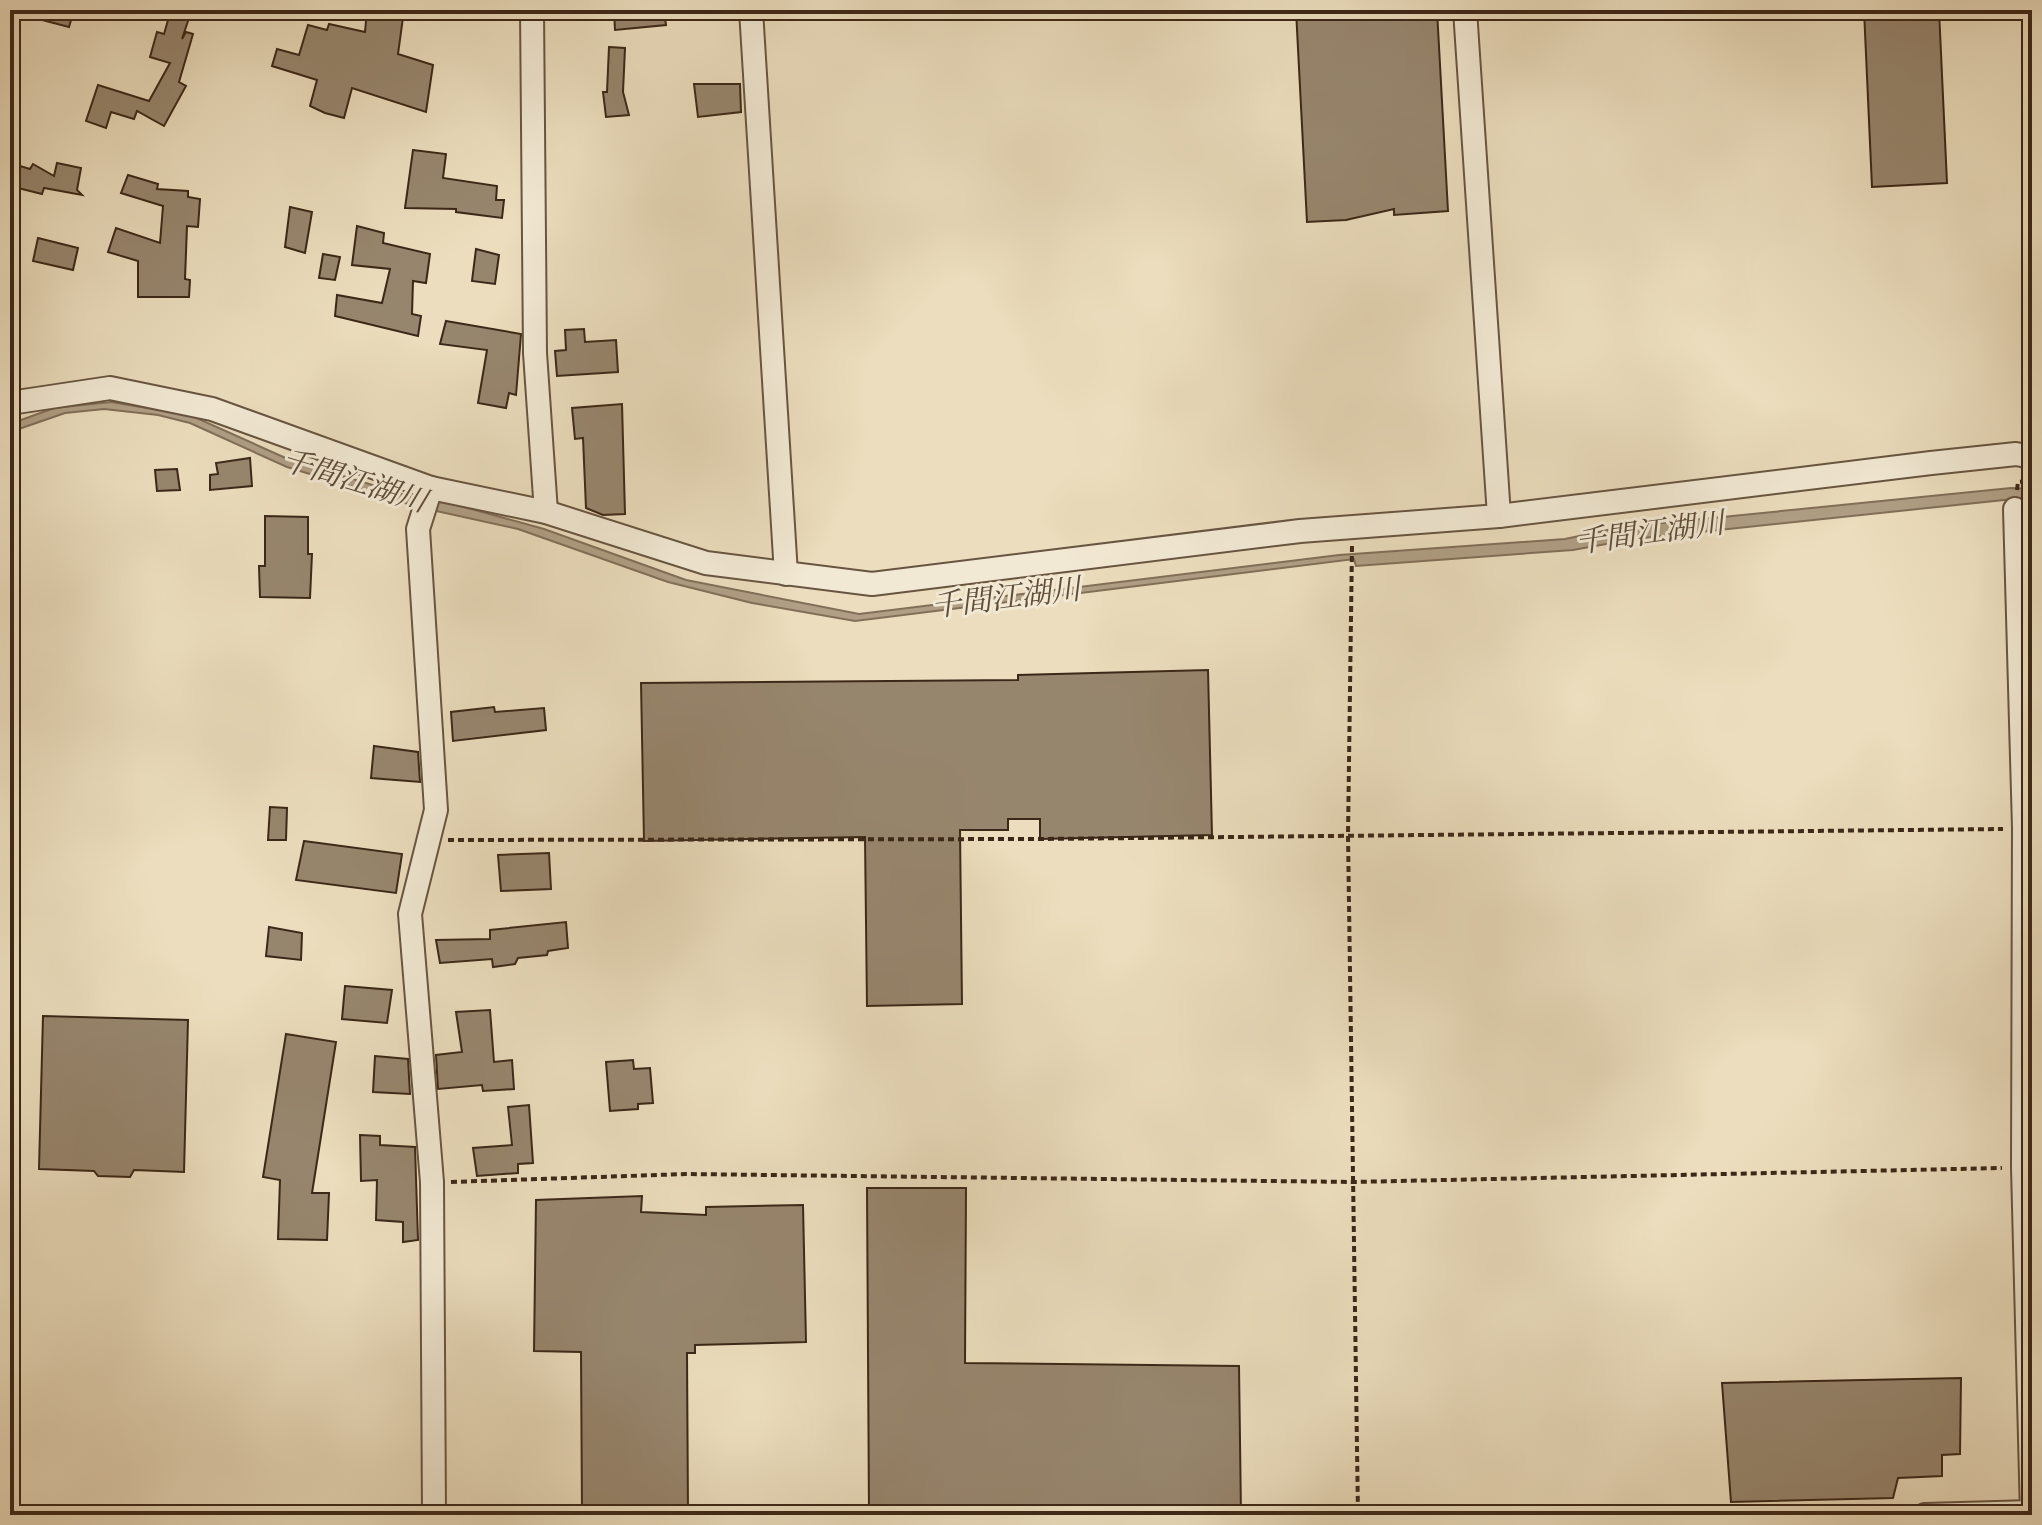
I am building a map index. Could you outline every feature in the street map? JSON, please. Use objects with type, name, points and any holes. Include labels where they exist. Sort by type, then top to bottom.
[{"type":"street","points":[[532,10],[535,353],[546,512]]},
{"type":"street","points":[[751,10],[786,574]]},
{"type":"street","points":[[1465,10],[1499,516]]},
{"type":"street","points":[[10,403],[110,388],[212,409],[431,488],[546,512],[706,563],[872,584],[1352,527],[1499,516],[1931,463],[2016,454],[2032,457]]},
{"type":"street","points":[[431,488],[418,529],[436,810],[410,914],[432,1182],[434,1515]]},
{"type":"street","points":[[1925,1515],[2032,1514],[2023,1168],[2024,828],[2015,509]]},
{"type":"path","points":[[1352,527],[1348,835],[1358,1515]]},
{"type":"path","points":[[429,839],[2024,828]]},
{"type":"path","points":[[432,1182],[686,1174],[1353,1182],[2023,1168]]},
{"type":"water","name":"千間江湖川","points":[[111,402],[190,415],[290,460],[422,500],[446,502],[544,529],[686,580],[859,614],[1339,555],[1565,539],[1622,527],[2011,488],[2032,489],[2032,497],[1634,539],[1573,550],[1356,566],[1354,559],[855,621],[752,603],[668,582],[518,529],[418,507],[287,467],[190,423],[158,415],[104,409],[65,413],[10,432],[10,424],[54,408]]},
{"type":"building","points":[[24,10],[74,10],[69,27],[23,15]]},
{"type":"building","points":[[171,10],[190,15],[182,39],[186,32],[193,34],[179,82],[186,86],[164,126],[137,111],[134,119],[111,112],[106,128],[86,121],[98,85],[149,101],[170,63],[150,57],[157,32],[164,34]]},
{"type":"building","points":[[367,10],[404,10],[398,54],[433,65],[426,112],[352,88],[344,118],[325,113],[310,106],[317,80],[272,66],[277,49],[299,55],[308,25],[327,30],[329,24],[365,32]]},
{"type":"building","points":[[614,10],[664,10],[666,25],[615,30]]},
{"type":"building","points":[[1296,10],[1437,10],[1448,211],[1394,215],[1394,209],[1346,220],[1307,222]]},
{"type":"building","points":[[1864,10],[1939,10],[1947,183],[1872,187]]},
{"type":"building","points":[[609,47],[625,48],[623,92],[629,115],[606,117],[603,92],[607,92]]},
{"type":"building","points":[[694,84],[740,84],[741,112],[698,117]]},
{"type":"building","points":[[413,150],[446,154],[443,178],[497,186],[496,200],[504,200],[502,218],[456,212],[456,209],[405,208]]},
{"type":"building","points":[[57,163],[81,168],[77,190],[82,195],[44,188],[42,194],[14,187],[20,166],[30,169],[33,164],[54,176]]},
{"type":"building","points":[[128,175],[158,184],[157,189],[188,191],[188,197],[200,199],[198,227],[187,226],[185,279],[190,280],[189,297],[138,297],[138,261],[108,252],[116,228],[160,243],[163,206],[121,193]]},
{"type":"building","points":[[290,207],[312,212],[305,253],[285,247]]},
{"type":"building","points":[[357,226],[384,233],[383,243],[430,254],[426,283],[413,281],[412,314],[421,316],[418,336],[335,316],[337,295],[382,303],[390,269],[352,265]]},
{"type":"building","points":[[38,238],[78,248],[73,270],[33,261]]},
{"type":"building","points":[[476,249],[499,255],[495,284],[472,281]]},
{"type":"building","points":[[323,254],[340,257],[335,280],[319,278]]},
{"type":"building","points":[[446,321],[521,334],[516,395],[509,393],[506,408],[478,403],[487,350],[440,344]]},
{"type":"building","points":[[584,329],[585,342],[616,340],[618,372],[557,376],[555,351],[566,350],[565,330]]},
{"type":"building","points":[[622,404],[625,514],[603,515],[586,508],[583,438],[575,439],[572,408]]},
{"type":"building","points":[[250,458],[252,486],[210,490],[210,475],[218,474],[216,463]]},
{"type":"building","points":[[177,469],[180,490],[157,491],[155,470]]},
{"type":"building","points":[[265,516],[308,517],[308,554],[312,554],[310,598],[260,597],[259,566],[265,566]]},
{"type":"building","points":[[1208,670],[1212,835],[1040,839],[1040,819],[1008,819],[1008,830],[960,830],[962,1004],[867,1006],[865,837],[644,841],[641,683],[1018,680],[1018,675]]},
{"type":"building","points":[[494,707],[495,712],[544,708],[546,730],[453,741],[451,712]]},
{"type":"building","points":[[374,746],[418,752],[420,782],[371,778]]},
{"type":"building","points":[[270,807],[287,808],[286,840],[268,840]]},
{"type":"building","points":[[304,841],[402,854],[396,893],[296,880]]},
{"type":"building","points":[[549,853],[551,889],[501,891],[498,855]]},
{"type":"building","points":[[566,922],[568,948],[548,951],[547,955],[518,958],[515,964],[493,967],[492,959],[440,963],[436,940],[490,939],[490,930]]},
{"type":"building","points":[[269,927],[302,933],[301,960],[266,956]]},
{"type":"building","points":[[345,986],[392,990],[387,1023],[342,1019]]},
{"type":"building","points":[[490,1010],[494,1062],[512,1060],[514,1089],[483,1091],[482,1085],[438,1089],[436,1055],[462,1052],[456,1012]]},
{"type":"building","points":[[43,1016],[188,1020],[184,1172],[134,1170],[130,1177],[98,1176],[94,1171],[39,1169]]},
{"type":"building","points":[[286,1034],[336,1042],[312,1193],[329,1193],[327,1240],[278,1239],[280,1180],[263,1177]]},
{"type":"building","points":[[375,1056],[408,1059],[410,1094],[373,1092]]},
{"type":"building","points":[[633,1060],[634,1069],[650,1068],[653,1103],[638,1104],[638,1109],[610,1111],[606,1062]]},
{"type":"building","points":[[529,1105],[533,1163],[518,1164],[518,1173],[477,1176],[473,1148],[512,1145],[508,1107]]},
{"type":"building","points":[[360,1135],[380,1136],[380,1145],[415,1147],[418,1240],[403,1242],[403,1222],[376,1220],[377,1180],[361,1181]]},
{"type":"building","points":[[867,1188],[966,1188],[965,1363],[1239,1366],[1241,1515],[869,1515]]},
{"type":"building","points":[[642,1196],[641,1212],[706,1215],[706,1207],[803,1205],[806,1342],[695,1345],[695,1353],[687,1353],[688,1515],[582,1515],[581,1352],[534,1351],[536,1200]]},
{"type":"building","points":[[1961,1378],[1960,1454],[1942,1455],[1942,1476],[1898,1478],[1893,1498],[1731,1502],[1722,1383]]}]
